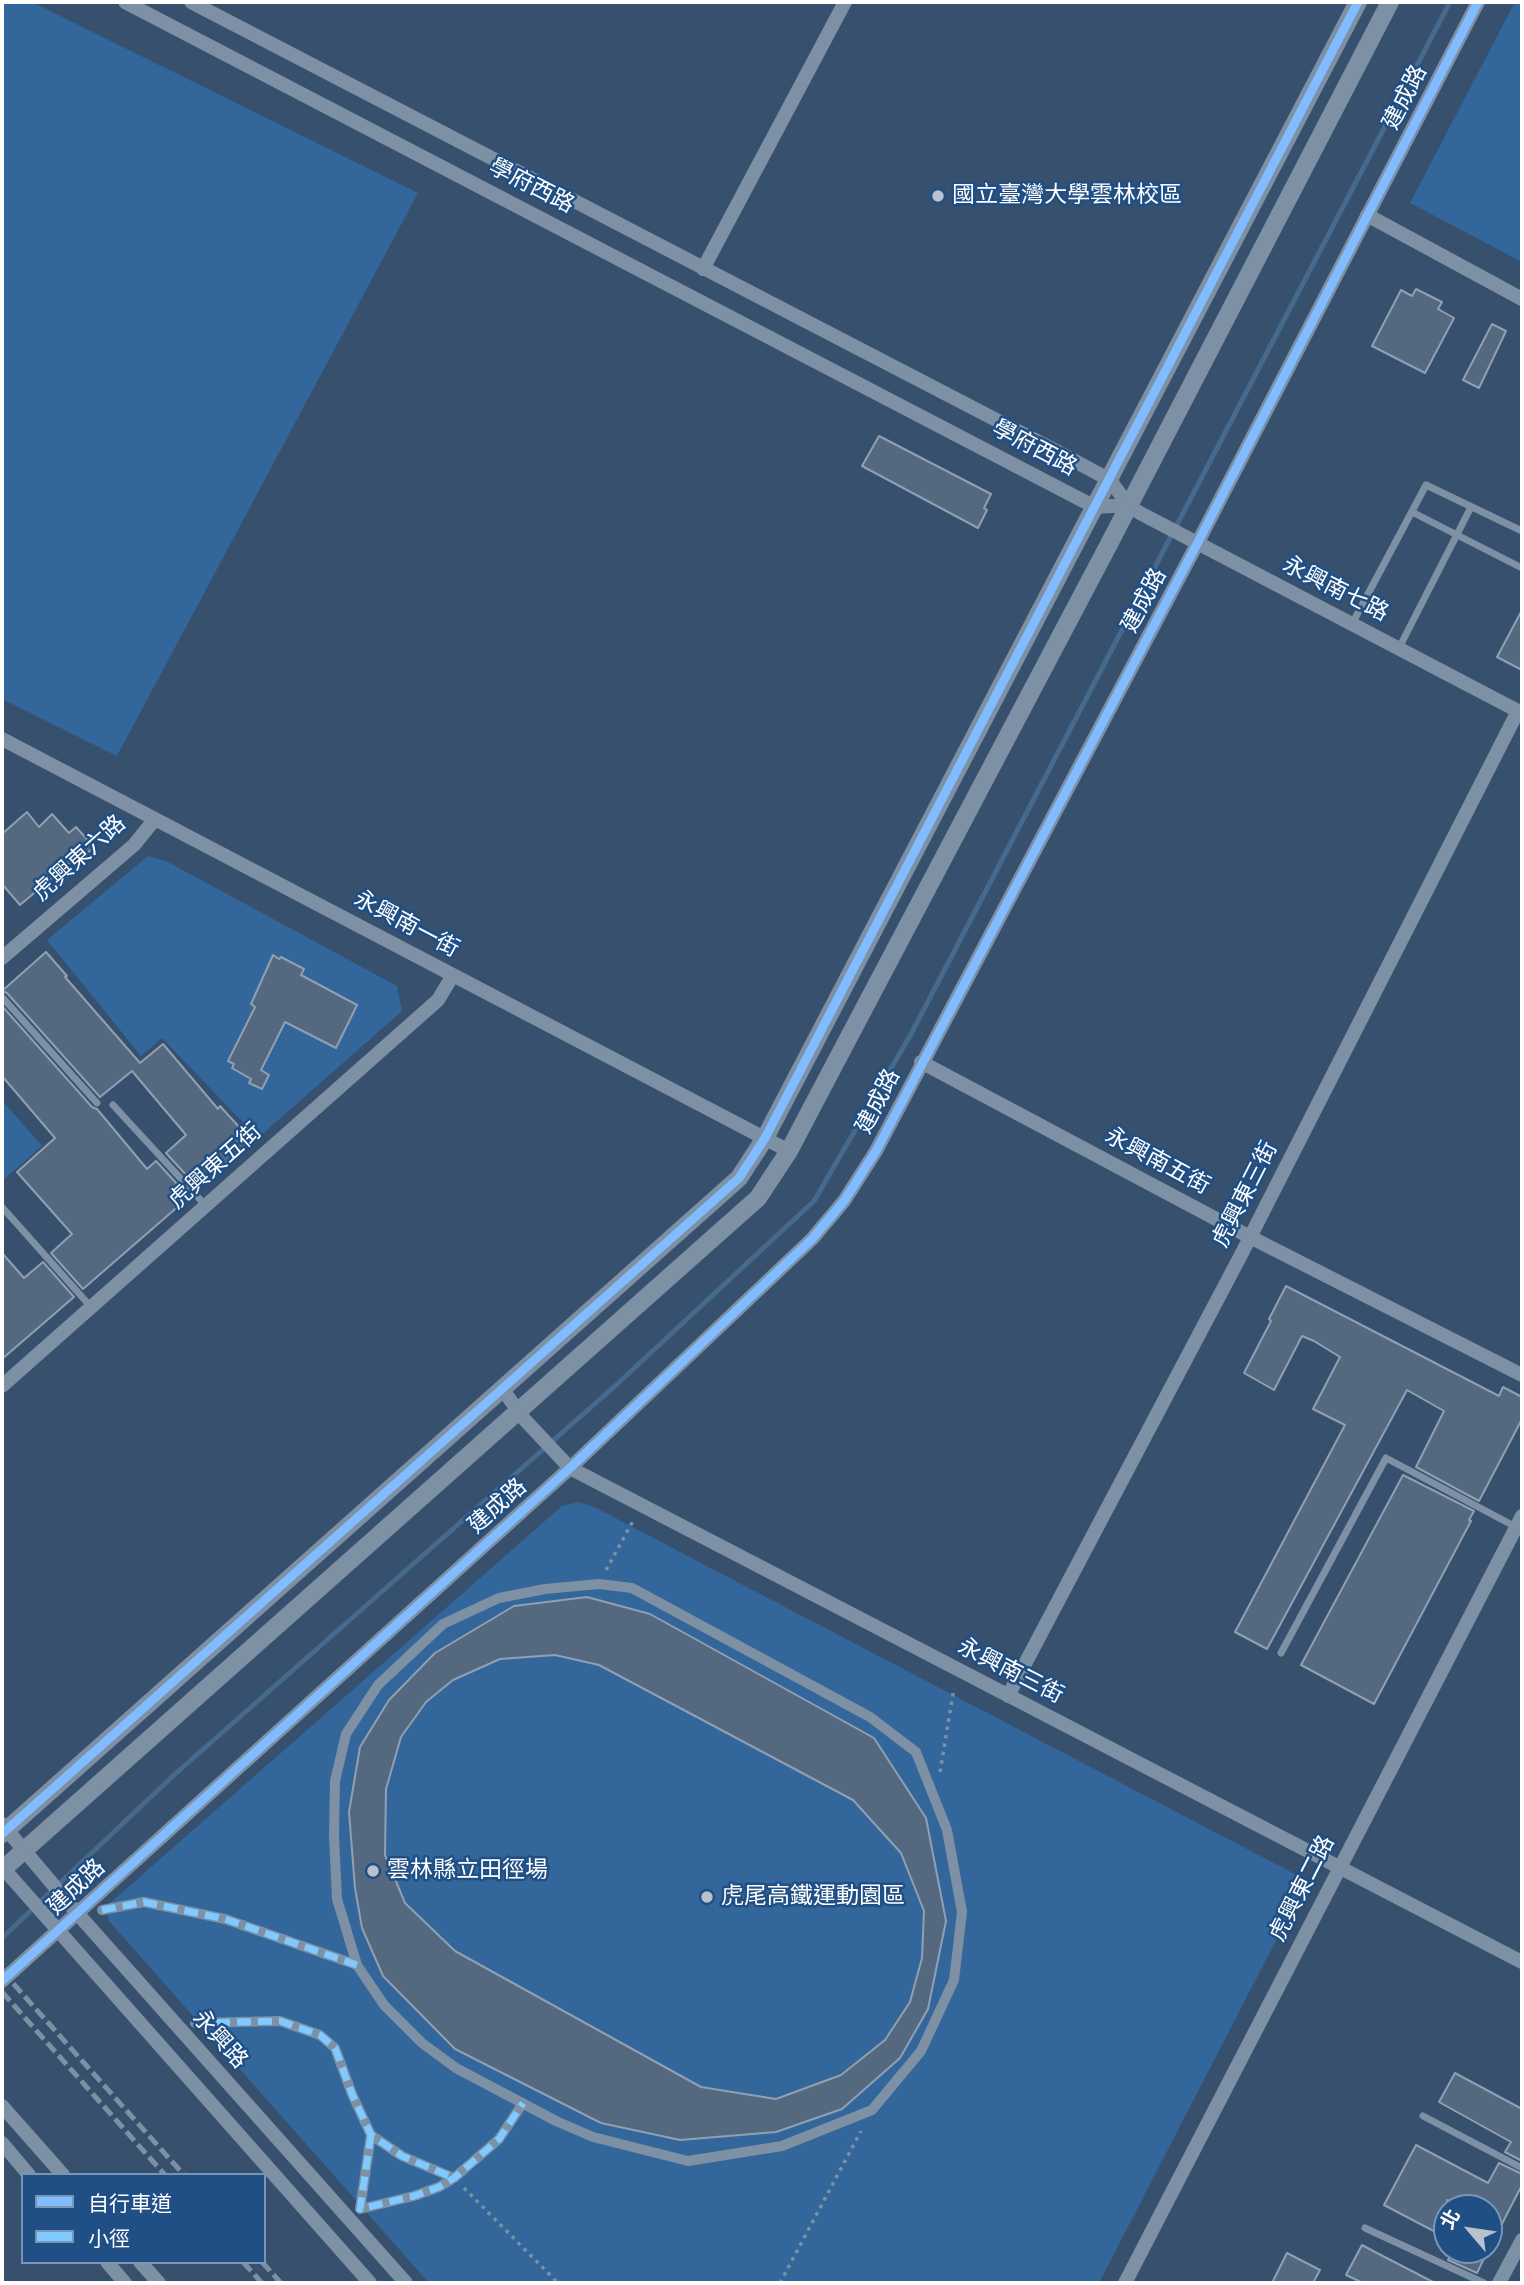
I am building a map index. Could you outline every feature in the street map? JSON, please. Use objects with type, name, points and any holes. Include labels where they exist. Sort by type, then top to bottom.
[{"type":"street","name":"學府西路","points":[[125,2],[1095,507]]},
{"type":"street","name":"學府西路","points":[[191,2],[1110,480],[1134,509]]},
{"type":"street","points":[[704,269],[845,2]]},
{"type":"street","points":[[3,1829],[503,1390],[739,1178],[765,1138],[1358,2]]},
{"type":"street","points":[[4,1870],[27,1854],[521,1415],[758,1198],[789,1151],[1134,509],[1390,2]]},
{"type":"street","name":"建成路","points":[[2,1981],[73,1909],[812,1239],[844,1201],[876,1151],[1191,540],[1367,215],[1478,2]]},
{"type":"street","points":[[1367,215],[1522,299]]},
{"type":"street","points":[[1095,507],[1134,509]]},
{"type":"street","name":"永興南七路","points":[[1134,509],[1520,712]]},
{"type":"street","name":"虎興東三街","points":[[1008,1696],[1250,1237],[1520,712]]},
{"type":"street","name":"永興南一街","points":[[2,739],[789,1151]]},
{"type":"street","name":"虎興東六路","points":[[2,958],[134,845],[155,819]]},
{"type":"street","name":"虎興東五街","points":[[2,1386],[438,1000],[453,975]]},
{"type":"street","name":"永興南五街","points":[[921,1062],[1250,1237],[1522,1375]]},
{"type":"street","name":"永興南三街","points":[[503,1390],[521,1415],[565,1463],[1522,1962]]},
{"type":"street","name":"虎興東二路","points":[[1125,2283],[1519,1521]]},
{"type":"street","points":[[598,1584],[632,1588],[870,1717],[916,1752],[936,1798],[947,1830],[962,1912],[954,1980],[922,2051],[872,2110],[782,2146],[688,2161],[593,2137],[555,2121],[456,2068],[422,2043],[384,2005],[357,1965],[337,1899],[335,1781],[346,1734],[378,1685],[443,1624],[499,1598],[545,1589],[598,1584]]},
{"type":"street","name":"永興路","points":[[3,1829],[406,2283]]},
{"type":"street","name":"永興路","points":[[4,1870],[370,2283]]},
{"type":"street","points":[[102,1910],[144,1902],[225,1919],[357,1965]]},
{"type":"street","points":[[195,2023],[280,2021],[320,2035],[335,2048],[371,2135],[402,2157],[454,2178]]},
{"type":"street","points":[[371,2135],[360,2209],[414,2196],[454,2178],[499,2139],[523,2103]]},
{"type":"street","points":[[2,2106],[61,2173]]},
{"type":"street","points":[[2,2143],[27,2173]]},
{"type":"street","points":[[1499,2283],[1522,2240]]},
{"type":"street","points":[[109,2264],[125,2283]]},
{"type":"street","points":[[142,2264],[156,2282]]},
{"type":"lane","points":[[1352,625],[1426,485],[1522,531]]},
{"type":"lane","points":[[1398,649],[1471,507]]},
{"type":"lane","points":[[1412,512],[1522,568]]},
{"type":"lane","points":[[2,997],[97,1103]]},
{"type":"lane","points":[[113,1105],[207,1206]]},
{"type":"lane","points":[[2,1207],[91,1307]]},
{"type":"lane","points":[[1280,1653],[1386,1458],[1519,1521]]},
{"type":"lane","points":[[1423,2116],[1522,2168]]},
{"type":"lane","points":[[1365,2228],[1484,2283]]},
{"type":"path","points":[[598,1584],[633,1521]]},
{"type":"path","points":[[936,1798],[954,1688]]},
{"type":"path","points":[[780,2283],[872,2110]]},
{"type":"path","points":[[454,2178],[558,2283]]},
{"type":"shaded area","points":[[2,2],[32,2],[418,193],[117,756],[2,699]]},
{"type":"shaded area","points":[[1515,2],[1522,2],[1522,262],[1410,203]]},
{"type":"shaded area","points":[[148,856],[168,862],[397,986],[402,1011],[258,1138],[162,1038],[141,1056],[47,940]]},
{"type":"shaded area","points":[[2,1100],[42,1146],[2,1181]]},
{"type":"shaded area","name":"虎尾高鐵運動園區","points":[[579,1502],[596,1508],[1293,1873],[1301,1881],[1301,1892],[1099,2283],[429,2283],[109,1921],[107,1910],[110,1903],[562,1506]]},
{"type":"building","points":[[1416,289],[1442,302],[1438,309],[1454,318],[1425,373],[1372,346],[1401,290],[1412,296]]},
{"type":"building","points":[[1492,324],[1506,331],[1479,388],[1463,380]]},
{"type":"building","points":[[879,436],[991,494],[978,528],[862,466]]},
{"type":"building","points":[[1522,610],[1522,670],[1497,657]]},
{"type":"building","points":[[27,812],[39,827],[52,814],[69,833],[76,827],[94,847],[76,863],[73,860],[20,905],[2,884],[2,834]]},
{"type":"building","points":[[46,952],[140,1063],[163,1044],[218,1109],[220,1106],[251,1140],[198,1188],[166,1153],[186,1135],[132,1071],[100,1097],[7,993],[2,991]]},
{"type":"building","points":[[273,955],[304,969],[301,975],[357,1005],[336,1048],[285,1022],[261,1070],[269,1075],[262,1089],[249,1083],[251,1079],[232,1068],[234,1064],[228,1061],[255,1007],[251,1004]]},
{"type":"building","points":[[2,1006],[92,1107],[97,1109],[147,1169],[156,1161],[189,1197],[83,1289],[51,1253],[72,1234],[17,1172],[55,1138],[2,1076]]},
{"type":"building","points":[[2,1253],[24,1278],[43,1262],[74,1297],[2,1359]]},
{"type":"building","points":[[1286,1286],[1499,1396],[1503,1387],[1522,1397],[1522,1419],[1479,1501],[1416,1467],[1444,1411],[1407,1390],[1267,1649],[1235,1632],[1345,1425],[1313,1409],[1340,1357],[1314,1341],[1302,1336],[1274,1390],[1244,1373]]},
{"type":"building","points":[[1403,1475],[1474,1511],[1374,1704],[1301,1665]]},
{"type":"building","name":"雲林縣立田徑場","points":[[587,1597],[650,1614],[874,1738],[926,1818],[946,1921],[928,2009],[900,2058],[842,2109],[776,2132],[680,2140],[601,2123],[455,2049],[383,1976],[362,1928],[355,1888],[349,1812],[360,1747],[389,1700],[435,1653],[514,1606]],"holes":[[[555,1655],[599,1665],[853,1800],[901,1853],[924,1911],[922,1958],[910,2002],[885,2040],[841,2075],[776,2099],[701,2087],[455,1951],[405,1903],[385,1855],[386,1789],[401,1737],[426,1702],[453,1680],[500,1659]]]},
{"type":"building","points":[[1455,2073],[1522,2109],[1522,2161],[1505,2152],[1511,2142],[1439,2102]]},
{"type":"building","points":[[1416,2145],[1488,2183],[1499,2163],[1522,2174],[1522,2185],[1503,2222],[1503,2194],[1433,2194],[1433,2231],[1384,2205]]},
{"type":"building","points":[[1362,2245],[1435,2283],[1363,2283],[1346,2275]]},
{"type":"building","points":[[1287,2253],[1320,2270],[1313,2283],[1272,2283]]},
{"type":"building","points":[[1457,2264],[1481,2264],[1477,2273]]},
{"type":"waterway","points":[[2,1938],[174,1775],[615,1386],[814,1201],[911,1034],[1450,2]]},
{"type":"railway","points":[[2,1971],[182,2173]]},
{"type":"railway","points":[[2,1992],[163,2173]]},
{"type":"railway","points":[[245,2264],[262,2283]]},
{"type":"railway","points":[[264,2264],[281,2283]]},
{"type":"marked path","points":[[102,1910],[144,1902],[225,1919],[357,1965]]},
{"type":"marked path","points":[[195,2023],[280,2021],[320,2035],[335,2048],[371,2135],[402,2156],[454,2178]]},
{"type":"marked path","points":[[371,2135],[360,2209],[414,2196],[454,2178],[499,2139],[523,2103]]},
{"type":"cycle path","points":[[2,1834],[739,1178],[765,1138],[1358,2]]},
{"type":"cycle path","points":[[2,1981],[570,1468],[812,1239],[844,1201],[876,1151],[1197,544],[1478,2]]},
{"type":"place","name":"國立臺灣大學雲林校區","points":[[938,196]]},
{"type":"place","name":"雲林縣立田徑場","points":[[373,1871]]},
{"type":"place","name":"虎尾高鐵運動園區","points":[[707,1897]]}]
